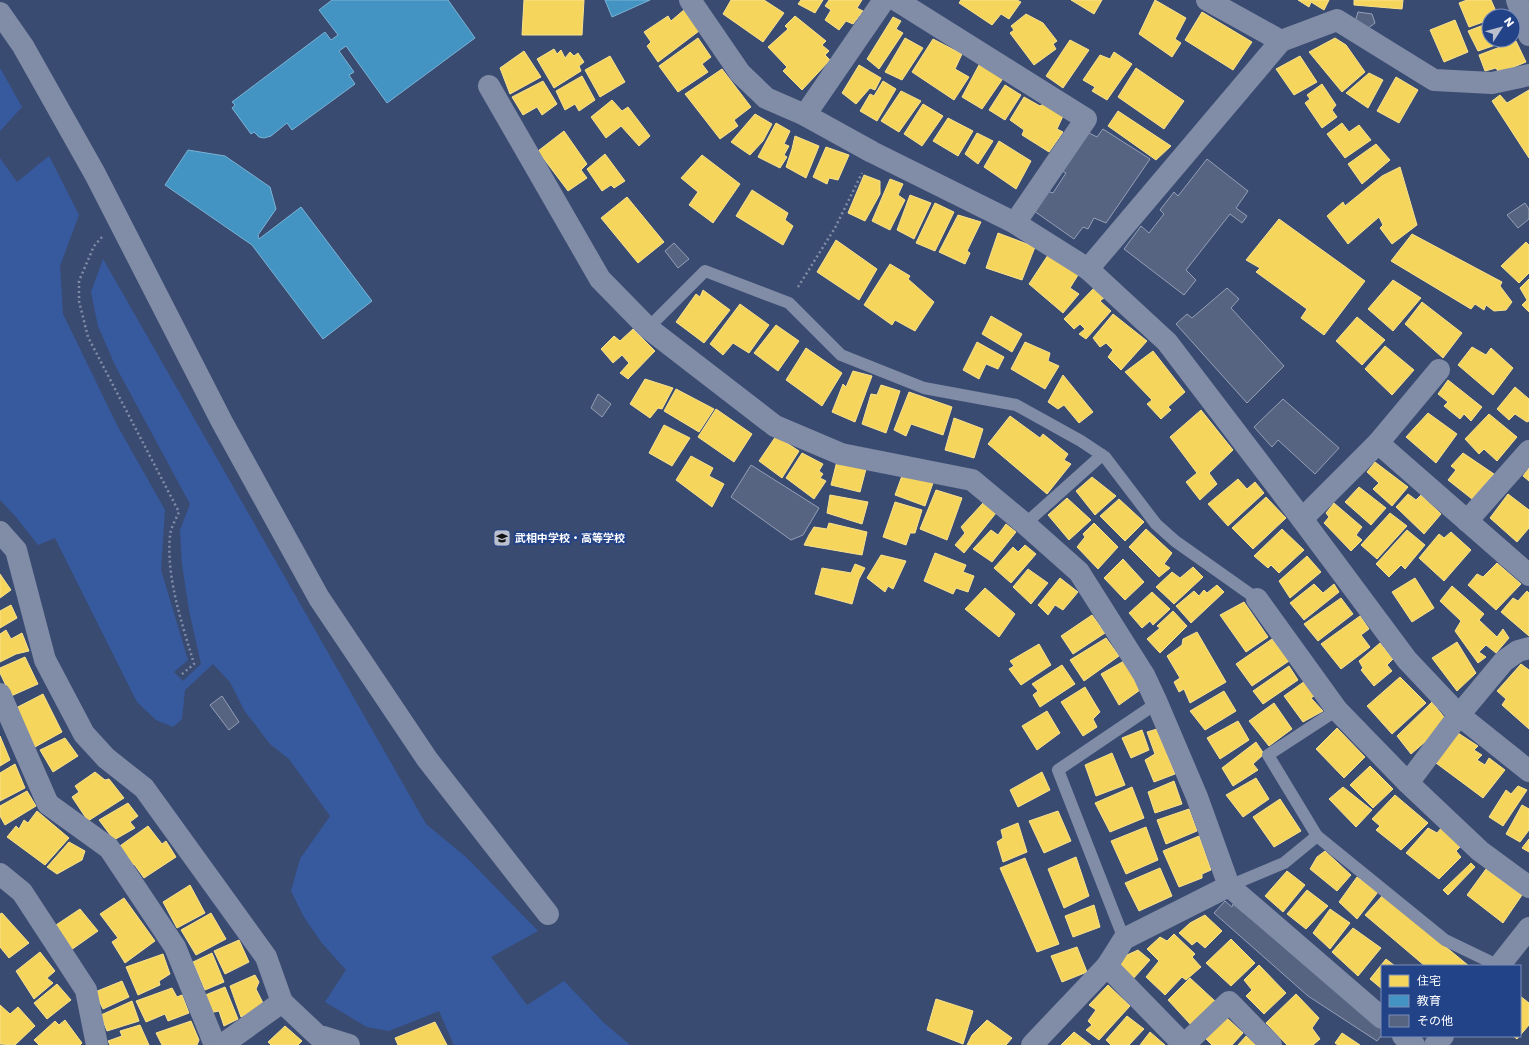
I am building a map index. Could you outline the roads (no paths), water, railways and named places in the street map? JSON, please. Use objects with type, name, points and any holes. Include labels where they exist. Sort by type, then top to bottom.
[{"type":"street","points":[[690,0],[740,73],[766,98],[805,116],[872,152],[1015,223],[1088,269],[1167,342],[1407,660],[1458,715],[1529,771]]},
{"type":"street","points":[[805,116],[884,0]]},
{"type":"street","points":[[896,0],[1086,119],[1015,223]]},
{"type":"street","points":[[1207,0],[1281,41]]},
{"type":"street","points":[[1517,0],[1529,35]]},
{"type":"street","points":[[0,13],[23,46],[95,174],[222,422],[319,598],[427,759],[548,914]]},
{"type":"street","points":[[1088,269],[1281,41],[1337,20],[1434,80],[1492,83],[1529,75]]},
{"type":"street","points":[[490,86],[600,278],[648,328],[776,426],[840,454],[972,480],[1079,572],[1144,675],[1198,797],[1229,886],[1381,1017]]},
{"type":"street","points":[[1302,519],[1378,443],[1439,370]]},
{"type":"street","points":[[1378,443],[1529,575]]},
{"type":"street","points":[[1467,521],[1529,451]]},
{"type":"street","points":[[0,532],[16,550],[45,660],[84,734],[106,758],[144,788],[266,957],[282,1002],[317,1035],[349,1045]]},
{"type":"street","points":[[1257,599],[1337,710],[1408,783],[1480,851],[1529,887]]},
{"type":"street","points":[[1408,783],[1458,715],[1504,661],[1518,650],[1529,648]]},
{"type":"street","points":[[0,694],[48,804],[109,848],[175,947],[215,1045]]},
{"type":"street","points":[[0,874],[22,892],[86,990],[97,1045]]},
{"type":"street","points":[[1032,1045],[1107,966],[1124,940],[1229,886]]},
{"type":"street","points":[[1500,965],[1529,928]]},
{"type":"street","points":[[1107,966],[1184,1045],[1229,1002],[1271,1045]]},
{"type":"street","points":[[222,1045],[282,1002]]},
{"type":"street","points":[[1405,1037],[1414,1045]]},
{"type":"street","points":[[1436,1045],[1442,1037]]},
{"type":"lane","points":[[648,328],[705,271],[789,303],[841,355],[924,388],[1016,405],[1081,441],[1105,457],[1156,524],[1175,541],[1257,599]]},
{"type":"lane","points":[[1025,524],[1102,455]]},
{"type":"lane","points":[[1124,940],[1058,770],[1157,703]]},
{"type":"lane","points":[[1337,710],[1268,755],[1317,836],[1445,940],[1497,965]]},
{"type":"lane","points":[[1229,886],[1284,863],[1317,836]]},
{"type":"place","name":"武相中学校・高等学校","points":[[502,538]]}]
